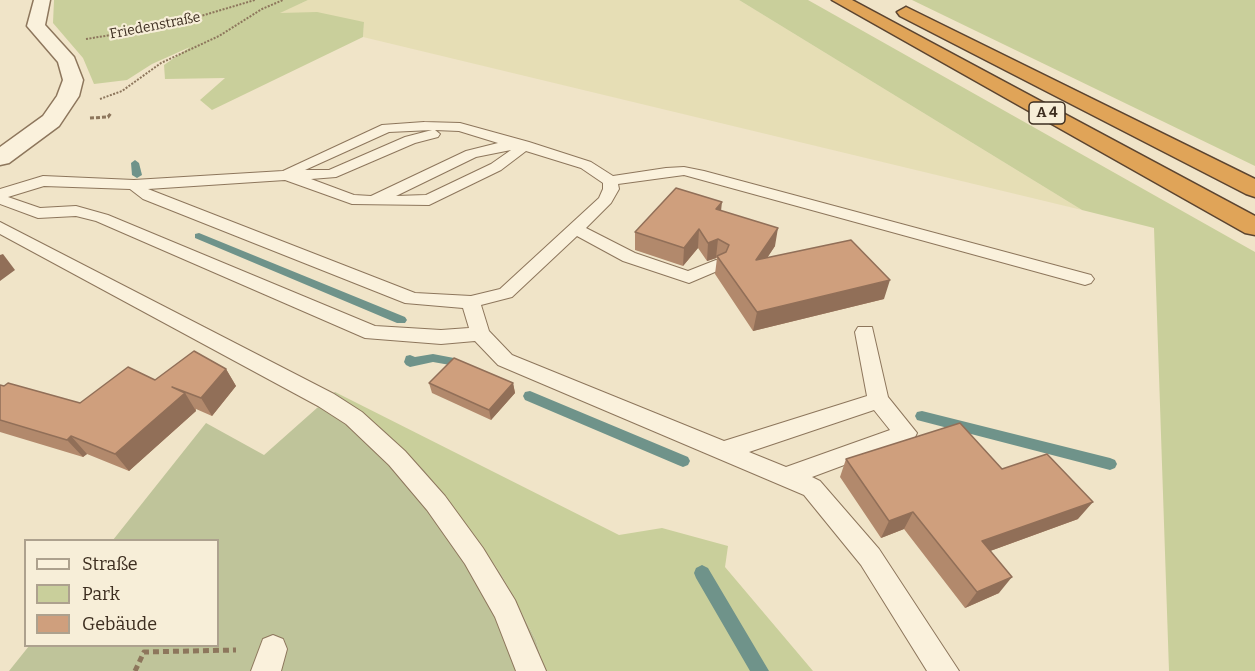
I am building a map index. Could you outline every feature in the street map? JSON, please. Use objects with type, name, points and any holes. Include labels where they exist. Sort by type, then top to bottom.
[{"type":"highway","name":"A 4","points":[[840,0],[1255,227]]},
{"type":"highway","name":"A 4","points":[[884,0],[1255,189]]},
{"type":"street","points":[[0,158],[51,122],[73,80],[67,61],[36,26],[42,0]]},
{"type":"lane","points":[[286,175],[311,161],[387,128],[460,127],[586,165],[610,181],[666,172],[684,171],[704,175],[1085,279]]},
{"type":"lane","points":[[0,194],[43,181],[134,185],[286,175],[352,200],[429,200],[496,167],[511,158],[524,145]]},
{"type":"lane","points":[[373,201],[471,154],[490,148],[524,145]]},
{"type":"lane","points":[[134,185],[148,196],[412,299],[471,302],[506,292],[605,200],[611,189],[610,181]]},
{"type":"lane","points":[[0,199],[38,213],[76,211],[102,218],[372,333],[441,337],[480,334]]},
{"type":"lane","points":[[0,227],[326,400],[354,418],[405,467],[436,502],[474,556],[505,609],[531,671]]},
{"type":"lane","points":[[576,229],[629,257],[689,277],[716,266]]},
{"type":"lane","points":[[471,302],[480,334],[505,360],[812,488],[870,557],[944,671]]},
{"type":"lane","points":[[785,477],[906,433],[878,400],[865,332]]},
{"type":"lane","points":[[723,451],[878,400]]},
{"type":"path","name":"Friedenstraße","points":[[52,46],[167,26],[255,0]]},
{"type":"path","points":[[62,104],[108,97],[122,91],[161,63],[219,36],[262,9],[283,0]]},
{"type":"path","points":[[105,121],[108,117]]},
{"type":"path","points":[[135,671],[144,652],[269,660]]},
{"type":"shaded area","points":[[308,0],[739,0],[1082,210],[363,37],[364,22],[278,13]]},
{"type":"green space","points":[[54,0],[308,0],[280,13],[317,12],[364,22],[363,37],[212,110],[200,100],[225,78],[165,79],[164,65],[190,47],[152,64],[127,80],[94,84],[83,58],[53,23]]},
{"type":"green space","points":[[739,0],[808,0],[1255,252],[1255,671],[1169,671],[1154,228],[1082,210]]},
{"type":"green space","points":[[912,0],[1255,0],[1255,166]]},
{"type":"green space","points":[[335,392],[619,535],[662,528],[728,546],[725,567],[813,671],[545,671],[536,640],[501,574],[459,515]]},
{"type":"green space","points":[[335,392],[385,431],[425,471],[459,515],[501,574],[536,640],[545,671],[9,671],[28,647],[219,647],[219,539],[114,539],[206,423],[264,455]]},
{"type":"building","points":[[676,188],[722,202],[716,209],[778,228],[756,260],[851,240],[890,280],[757,312],[717,256],[726,252],[729,245],[718,239],[708,243],[699,229],[684,248],[635,232]]},
{"type":"building","points":[[194,351],[226,369],[201,398],[172,387],[185,393],[115,454],[71,436],[67,440],[0,420],[0,385],[4,386],[8,383],[80,403],[128,367],[155,380]]},
{"type":"building","points":[[454,358],[513,383],[489,410],[429,383]]},
{"type":"building","points":[[960,423],[1002,469],[1047,454],[1093,502],[982,541],[1012,577],[977,592],[913,512],[889,521],[846,459]]},
{"type":"waterway","points":[[135,163],[137,175]]},
{"type":"waterway","points":[[199,236],[401,320]]},
{"type":"waterway","points":[[410,359],[410,362],[433,358],[450,361]]},
{"type":"waterway","points":[[530,396],[683,461]]},
{"type":"waterway","points":[[922,416],[1110,464]]},
{"type":"waterway","points":[[702,573],[760,671]]}]
